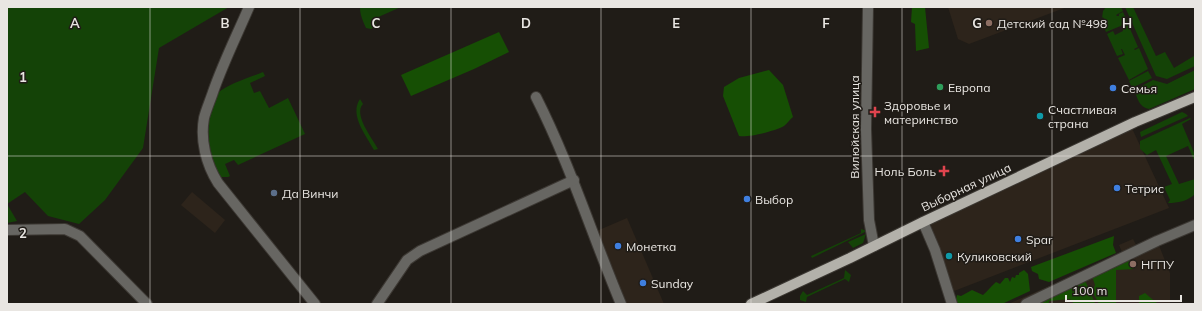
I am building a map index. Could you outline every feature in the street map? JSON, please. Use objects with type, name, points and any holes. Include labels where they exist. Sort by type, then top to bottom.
[{"type":"main road","name":"Выборная улица","points":[[751,304],[1135,122],[1195,97]]},
{"type":"street","points":[[249,7],[216,84],[204,118],[203,130],[207,163],[218,183],[315,304]]},
{"type":"street","name":"Вилюйская улица","points":[[868,7],[866,130],[869,220],[874,246]]},
{"type":"street","points":[[536,97],[574,180],[592,233],[621,304]]},
{"type":"street","points":[[377,304],[407,260],[420,251],[574,180]]},
{"type":"street","points":[[923,222],[935,250],[952,304]]},
{"type":"street","points":[[1026,304],[1157,241],[1195,225]]},
{"type":"street","points":[[7,230],[66,229],[80,236],[147,304]]},
{"type":"shaded area","name":"Детский сад №498","points":[[948,7],[1067,7],[969,44],[958,39]]},
{"type":"shaded area","points":[[1130,124],[1169,208],[949,293],[923,222]]},
{"type":"shaded area","points":[[192,192],[225,220],[215,233],[181,205]]},
{"type":"shaded area","points":[[627,218],[664,304],[622,304],[592,233]]},
{"type":"shaded area","name":"НГПУ","points":[[1156,238],[1170,273],[1170,304],[1008,304],[1123,254],[1119,245],[1133,239],[1137,247]]},
{"type":"green space","points":[[7,7],[229,7],[159,48],[143,148],[105,200],[79,224],[48,216],[25,192],[7,204]]},
{"type":"green space","points":[[401,7],[376,18],[376,26],[371,29],[366,28],[361,16],[360,8]]},
{"type":"green space","points":[[912,7],[925,7],[929,48],[916,51],[915,24],[911,22]]},
{"type":"green space","points":[[1106,7],[1121,7],[1123,11],[1116,15],[1119,16],[1119,14],[1123,12],[1128,23],[1106,32],[1102,23],[1105,21],[1103,17],[1102,18],[1103,11]]},
{"type":"green space","points":[[1125,7],[1133,7],[1156,56],[1165,52],[1174,68],[1194,56],[1195,66],[1167,79],[1156,76]]},
{"type":"green space","points":[[1128,24],[1138,47],[1134,49],[1139,48],[1148,69],[1129,80],[1118,58],[1125,55],[1121,49],[1123,54],[1117,56],[1107,34],[1113,31],[1115,35],[1123,31],[1122,27]]},
{"type":"green space","points":[[499,32],[509,52],[411,96],[401,75]]},
{"type":"green space","points":[[769,70],[783,85],[793,117],[784,126],[774,130],[762,134],[739,136],[723,96],[724,87],[739,78]]},
{"type":"green space","points":[[1195,70],[1195,89],[1149,109],[1139,102],[1134,90],[1153,80],[1167,84]]},
{"type":"green space","points":[[1148,71],[1152,78],[1132,88],[1129,81]]},
{"type":"green space","points":[[263,72],[265,76],[250,83],[254,93],[260,91],[269,108],[288,98],[305,134],[238,165],[234,160],[225,164],[230,176],[221,177],[216,169],[208,141],[208,122],[216,96],[227,87]]},
{"type":"green space","points":[[360,99],[363,104],[360,114],[364,126],[378,149],[374,150],[357,118],[357,105]]},
{"type":"green space","points":[[1182,112],[1188,116],[1141,137],[1140,132]]},
{"type":"green space","points":[[1190,118],[1191,119],[1182,124],[1195,155],[1195,162],[1188,146],[1166,156],[1179,184],[1195,179],[1195,194],[1183,201],[1168,203],[1170,200],[1164,187],[1172,184],[1156,150],[1147,155],[1140,149],[1140,141]]},
{"type":"green space","points":[[7,204],[17,221],[7,223]]},
{"type":"green space","points":[[861,229],[867,231],[812,258],[811,256],[861,233]]},
{"type":"green space","points":[[866,234],[863,243],[853,248],[848,242]]},
{"type":"green space","points":[[1114,236],[1113,245],[1116,253],[1049,282],[1039,279],[1038,274],[1032,271],[1031,267]]},
{"type":"green space","points":[[1121,256],[1130,260],[1134,269],[1116,270],[1116,304],[1099,304],[1093,293],[1095,285],[1092,276]]},
{"type":"green space","points":[[845,270],[851,275],[849,282],[845,279],[807,297],[806,302],[800,300],[800,296],[803,291],[807,295],[844,278]]},
{"type":"green space","points":[[1024,270],[1028,274],[1030,291],[1002,304],[958,304],[956,299],[957,295],[961,296],[972,290],[983,295],[996,282],[1000,284],[1005,278],[1008,278],[1010,282],[1012,277],[1015,278],[1016,275],[1019,275],[1019,273]]},
{"type":"green space","points":[[1084,278],[1095,303],[1094,304],[1074,304],[1070,299],[1049,301],[1049,304],[1038,304],[1045,297]]},
{"type":"green space","points":[[1145,293],[1158,304],[1139,304],[1139,296]]},
{"type":"place","name":"Детский сад №498","points":[[989,23]]},
{"type":"place","name":"Европа","points":[[940,87]]},
{"type":"place","name":"Семья","points":[[1113,88]]},
{"type":"place","name":"Здоровье и материнство","points":[[875,112]]},
{"type":"place","name":"Счастливая страна","points":[[1040,116]]},
{"type":"place","name":"Ноль Боль","points":[[944,171]]},
{"type":"place","name":"Тетрис","points":[[1117,188]]},
{"type":"place","name":"Да Винчи","points":[[274,193]]},
{"type":"place","name":"Выбор","points":[[747,199]]},
{"type":"place","name":"Spar","points":[[1018,239]]},
{"type":"place","name":"Монетка","points":[[618,246]]},
{"type":"place","name":"Куликовский","points":[[949,256]]},
{"type":"place","name":"НГПУ","points":[[1133,264]]},
{"type":"place","name":"Sunday","points":[[643,283]]}]
